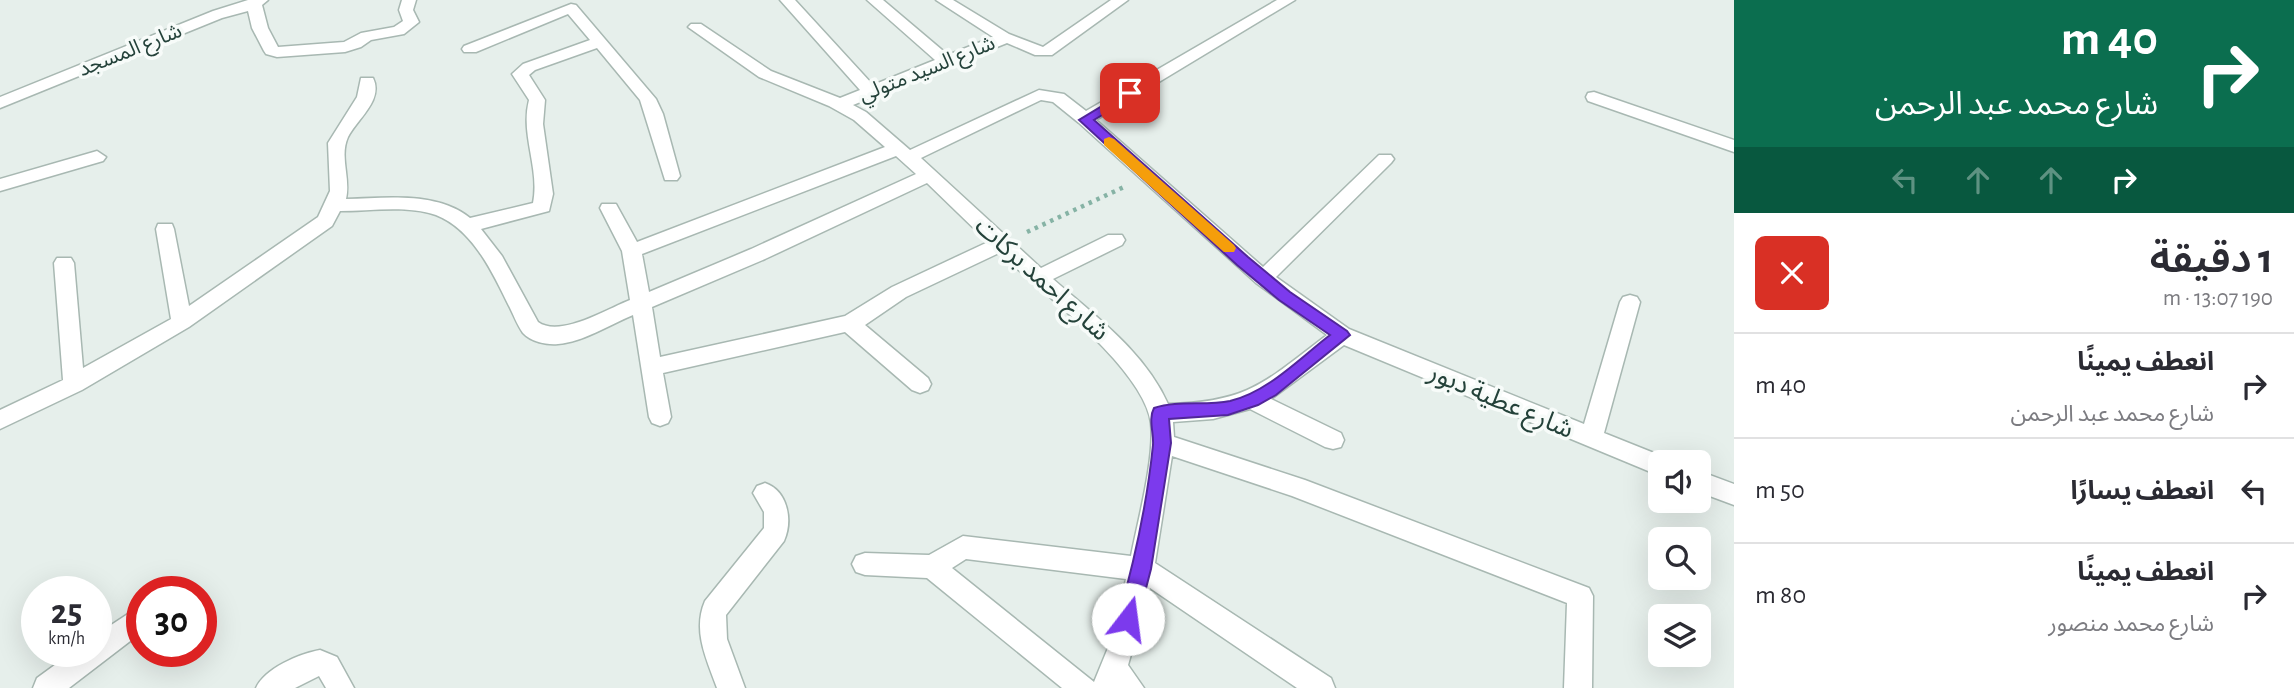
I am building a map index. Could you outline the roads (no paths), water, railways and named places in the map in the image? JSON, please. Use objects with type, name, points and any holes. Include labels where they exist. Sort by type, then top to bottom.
[{"type":"street","points":[[204,0],[218,14]]},
{"type":"street","points":[[258,2],[260,28],[272,51],[345,47],[356,44],[366,36],[405,28],[411,22],[406,10],[409,0]]},
{"type":"street","points":[[790,3],[809,0]]},
{"type":"street","points":[[874,0],[948,63]]},
{"type":"street","points":[[943,0],[1005,38]]},
{"type":"street","name":"شارع السيد متولي","points":[[838,104],[948,63],[1005,38],[1014,38],[1036,52],[1046,52],[1121,0]]},
{"type":"street","points":[[1086,120],[1288,0]]},
{"type":"street","name":"شارع المسجد","points":[[0,103],[218,14],[258,2]]},
{"type":"street","points":[[790,3],[870,92]]},
{"type":"street","points":[[471,49],[572,4],[648,99],[655,114],[671,176]]},
{"type":"street","name":"شارع احمد بركات","points":[[696,27],[765,74],[860,116],[929,175],[1137,369],[1160,413]]},
{"type":"street","points":[[465,226],[536,211],[544,205],[543,176],[532,112],[537,100],[521,77],[521,71],[600,42]]},
{"type":"street","points":[[0,420],[74,384],[181,322],[325,221],[335,205],[339,187],[335,161],[337,143],[343,129],[367,96],[367,81]]},
{"type":"street","name":"شارع عطية دبور","points":[[904,153],[1039,95],[1058,98],[1263,278],[1342,335],[1648,461]]},
{"type":"street","points":[[1594,97],[1734,146]]},
{"type":"street","points":[[632,251],[904,153]]},
{"type":"street","points":[[0,185],[97,157]]},
{"type":"street","points":[[1263,278],[1385,159]]},
{"type":"street","points":[[335,205],[393,204],[446,212],[465,226],[501,269],[530,327],[537,333],[555,337],[569,334],[640,305],[929,175]]},
{"type":"street","points":[[609,208],[632,251],[660,417]]},
{"type":"street","points":[[165,229],[181,322]]},
{"type":"street","points":[[1040,277],[1115,240]]},
{"type":"street","points":[[651,367],[849,323],[865,316],[899,292],[1001,244]]},
{"type":"street","points":[[64,263],[74,384]]},
{"type":"street","points":[[1591,438],[1630,302]]},
{"type":"street","points":[[849,323],[920,384]]},
{"type":"street","points":[[1116,682],[1142,569],[1162,443],[1160,413],[1228,408],[1252,400],[1270,390],[1342,335]]},
{"type":"street","points":[[1252,400],[1333,440]]},
{"type":"street","points":[[1162,443],[1297,487],[1580,596],[1578,688]]},
{"type":"street","points":[[1711,486],[1734,495]]},
{"type":"street","points":[[731,688],[715,640],[712,619],[714,610],[775,533],[779,522],[778,512],[765,493]]},
{"type":"street","points":[[865,564],[932,567],[963,547],[1142,569],[1321,688]]},
{"type":"street","points":[[932,567],[1083,688]]},
{"type":"street","points":[[270,688],[315,664],[326,665],[335,678]]},
{"type":"street","points":[[47,688],[75,667]]}]
